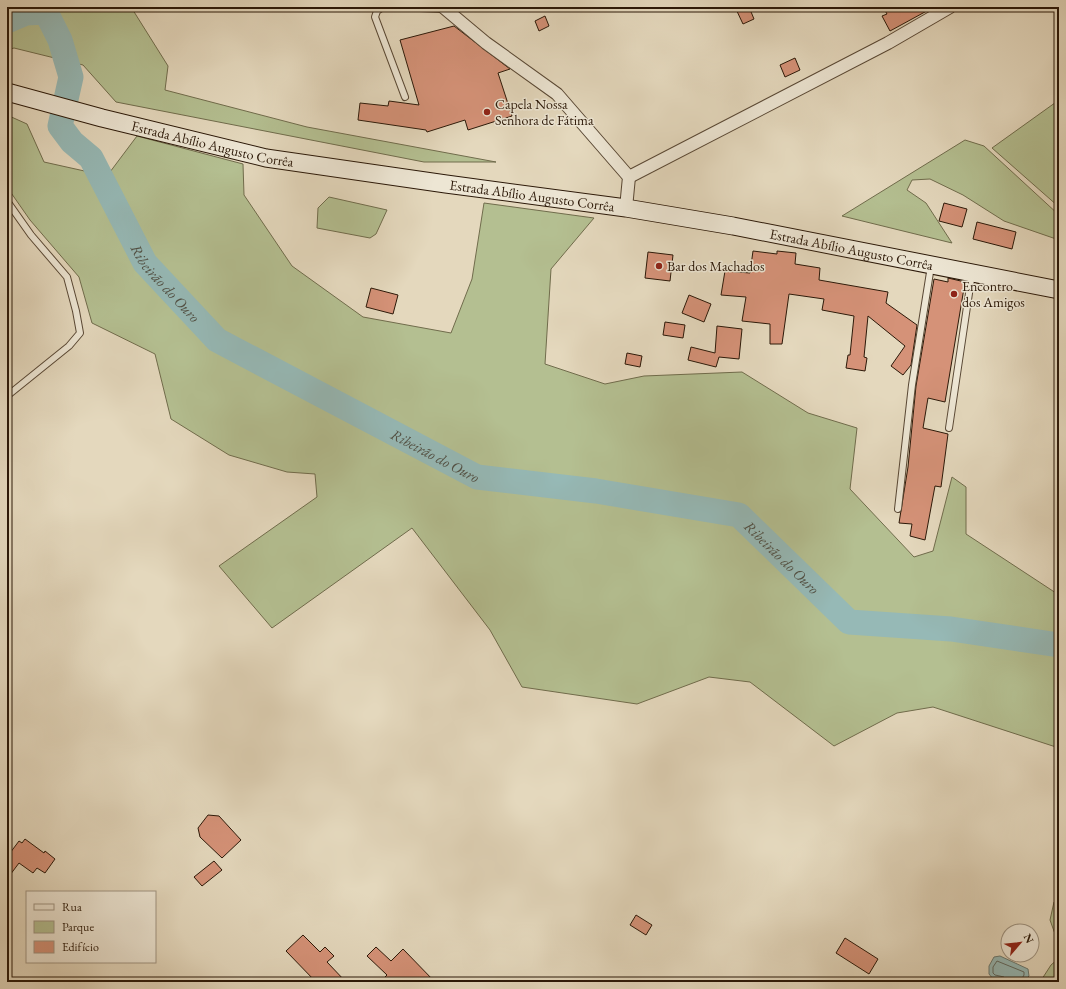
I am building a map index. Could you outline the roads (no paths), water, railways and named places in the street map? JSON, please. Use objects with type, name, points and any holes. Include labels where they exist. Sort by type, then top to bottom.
[{"type":"main road","name":"Estrada Abílio Augusto Corrêa","points":[[14,94],[102,118],[266,158],[626,208],[733,226],[972,273],[1058,294]]},
{"type":"street","points":[[629,177],[888,43],[950,7]]},
{"type":"street","points":[[445,8],[486,43],[557,94],[629,177],[626,208]]},
{"type":"lane","points":[[383,7],[377,11],[375,17],[405,97]]},
{"type":"lane","points":[[395,7],[445,8]]},
{"type":"lane","points":[[7,201],[31,235],[67,277],[80,333],[70,346],[7,396]]},
{"type":"lane","points":[[898,509],[912,385],[932,265]]},
{"type":"lane","points":[[949,428],[972,273]]},
{"type":"water","points":[[1000,956],[1000,963],[1015,963],[1028,969],[1029,976],[1023,982],[993,979],[989,974],[989,966],[994,957]]},
{"type":"waterway","name":"Ribeirão do Ouro","points":[[7,21],[26,13],[46,12],[60,40],[71,77],[60,126],[72,142],[91,158],[145,263],[217,340],[477,477],[596,491],[739,515],[849,622],[951,629],[1059,645]]},
{"type":"place","name":"Capela Nossa Senhora de Fátima","points":[[487,112]]},
{"type":"place","name":"Bar dos Machados","points":[[659,266]]},
{"type":"place","name":"Encontro dos Amigos","points":[[954,294]]}]
